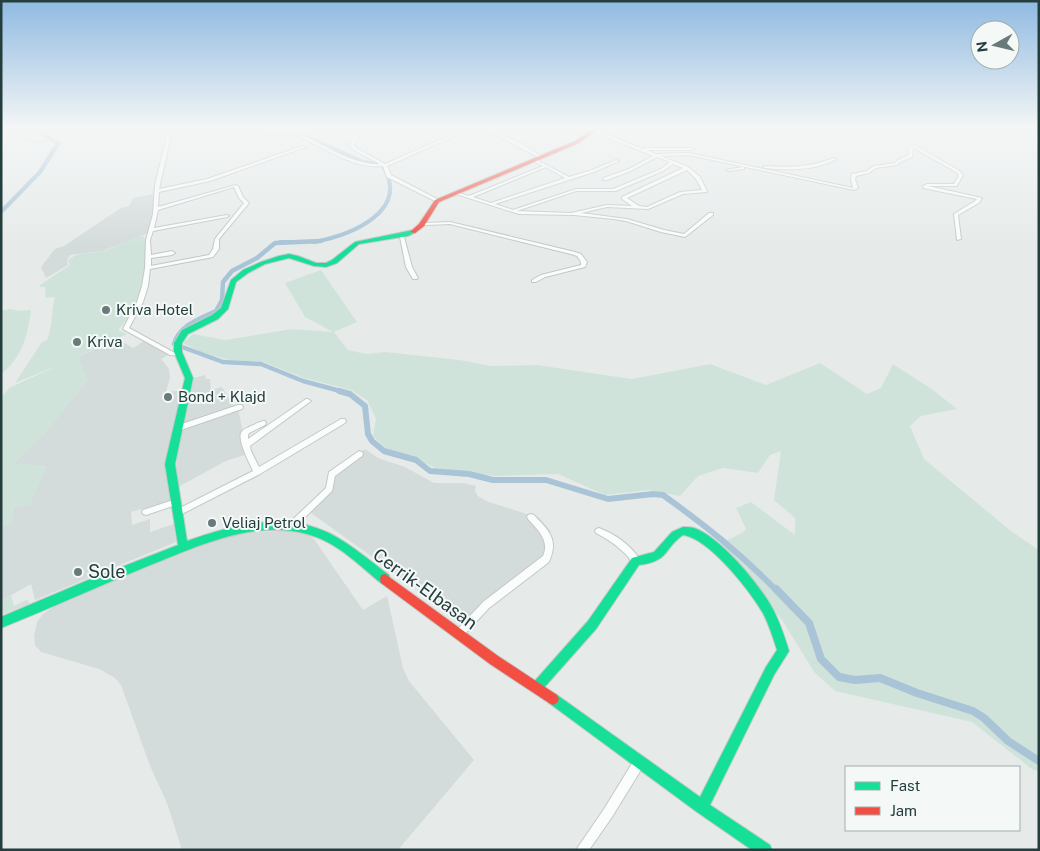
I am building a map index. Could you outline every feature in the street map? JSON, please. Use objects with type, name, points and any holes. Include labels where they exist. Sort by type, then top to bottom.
[{"type":"main road","points":[[183,546],[170,464],[189,378],[187,368],[178,348],[184,334],[222,312],[228,302],[230,284],[244,272],[288,256],[318,265],[330,264],[359,242],[402,237],[426,224],[432,206],[437,201],[517,167]]},
{"type":"main road","name":"Cerrik-Elbasan","points":[[1,623],[25,611],[183,546],[236,529],[291,526],[318,533],[331,539],[494,660],[537,687],[569,712],[765,850]]},
{"type":"main road","points":[[537,687],[592,625],[636,561],[656,556],[680,533],[688,531],[704,538],[740,571],[751,585],[769,613],[783,652],[766,678],[702,807]]},
{"type":"street","points":[[162,167],[157,190],[156,209],[148,240],[148,268],[144,292],[126,329],[172,354],[178,348]]},
{"type":"street","points":[[157,190],[208,180],[247,167]]},
{"type":"street","points":[[383,167],[392,178],[437,201]]},
{"type":"street","points":[[470,197],[544,167]]},
{"type":"street","points":[[547,167],[569,178]]},
{"type":"street","points":[[491,204],[603,167]]},
{"type":"street","points":[[605,179],[636,167]]},
{"type":"street","points":[[512,212],[576,190],[614,190],[667,167]]},
{"type":"street","points":[[576,214],[599,207],[648,208],[682,192],[704,191],[698,178],[684,167]]},
{"type":"street","points":[[728,170],[741,167]]},
{"type":"street","points":[[747,167],[854,189],[856,188],[854,176],[868,172],[877,167]]},
{"type":"street","points":[[754,167],[788,169],[806,167]]},
{"type":"street","points":[[950,167],[960,175],[956,185],[927,185],[925,187],[980,198],[977,202],[956,214],[959,239]]},
{"type":"street","points":[[639,208],[624,198],[687,168]]},
{"type":"street","points":[[148,268],[211,256],[216,249],[218,237],[247,203],[241,198],[234,186],[156,209]]},
{"type":"street","points":[[455,193],[512,212],[576,214],[621,219],[666,233],[685,236],[711,214]]},
{"type":"street","points":[[151,230],[227,216]]},
{"type":"street","points":[[426,224],[447,223],[573,253],[579,255],[584,262],[583,266],[543,276],[534,281]]},
{"type":"street","points":[[402,237],[409,267],[415,278]]},
{"type":"street","points":[[148,257],[172,252]]},
{"type":"street","points":[[245,445],[308,401]]},
{"type":"street","points":[[178,428],[240,407]]},
{"type":"street","points":[[177,513],[256,472],[343,421]]},
{"type":"street","points":[[256,472],[245,445],[246,432],[263,423]]},
{"type":"street","points":[[291,526],[329,489],[332,474],[359,454]]},
{"type":"street","points":[[146,512],[176,502]]},
{"type":"street","points":[[459,634],[486,605],[546,559],[550,552],[548,535],[531,517]]},
{"type":"street","points":[[599,531],[621,543],[630,551],[636,561]]},
{"type":"street","points":[[582,850],[608,813],[640,761]]},
{"type":"shaded area","points":[[153,194],[153,213],[148,233],[102,251],[70,255],[67,261],[68,265],[46,278],[41,267],[55,249],[64,246],[121,208],[129,206],[133,198]]},
{"type":"shaded area","points":[[144,236],[146,260],[142,286],[132,311],[118,330],[127,334],[78,357],[87,378],[90,378],[45,433],[14,463],[46,467],[30,505],[13,508],[12,522],[1,527],[1,398],[9,388],[59,365],[15,383],[42,342],[47,340],[49,335],[55,297],[46,298],[45,287],[39,287],[70,265],[68,261],[79,254],[107,250],[133,238]]},
{"type":"shaded area","points":[[321,270],[357,322],[334,332],[348,350],[366,354],[385,352],[460,360],[491,366],[537,365],[632,379],[710,364],[766,385],[820,363],[867,394],[881,388],[893,364],[933,390],[957,409],[921,416],[910,426],[924,459],[1011,531],[1039,550],[1039,771],[1033,770],[972,722],[835,691],[814,672],[784,623],[721,543],[742,533],[746,529],[736,508],[751,502],[795,535],[795,518],[774,500],[781,451],[770,455],[758,473],[723,468],[698,476],[680,496],[648,490],[605,495],[558,474],[495,476],[435,468],[411,456],[385,448],[373,436],[376,419],[367,400],[351,390],[304,378],[264,362],[229,360],[201,352],[183,343],[193,334],[225,340],[292,329],[333,332],[305,317],[285,283]]},
{"type":"shaded area","points":[[10,309],[20,311],[31,310],[23,345],[14,361],[1,374],[1,311]]},
{"type":"shaded area","points":[[118,339],[133,348],[144,341],[170,354],[161,359],[169,369],[170,378],[166,392],[184,390],[172,438],[172,501],[131,512],[132,525],[150,519],[150,532],[174,524],[176,542],[35,600],[31,584],[1,601],[1,527],[12,522],[13,508],[46,467],[13,464],[45,433],[89,379],[87,379],[78,357]]},
{"type":"shaded area","points":[[205,375],[206,379],[210,379],[211,390],[222,387],[233,405],[238,408],[247,454],[226,461],[178,487],[176,476],[177,455],[194,378]]},
{"type":"shaded area","points":[[365,449],[378,458],[405,467],[434,483],[463,483],[476,486],[475,491],[478,496],[486,501],[539,518],[550,530],[552,541],[547,556],[467,625],[304,508],[323,492],[328,485],[330,475]]},
{"type":"shaded area","points":[[286,531],[308,535],[314,539],[363,610],[387,596],[403,668],[409,681],[474,760],[398,850],[182,850],[167,803],[150,766],[121,685],[115,678],[99,669],[41,652],[35,645],[34,636],[37,622],[43,614],[68,597],[221,537],[250,532]]},
{"type":"shaded area","points":[[11,595],[14,606],[28,599],[29,604],[1,615],[1,601]]},
{"type":"waterway","points":[[1,213],[43,167]]},
{"type":"waterway","points":[[318,241],[360,227],[383,208],[389,195],[389,181],[383,167]]},
{"type":"waterway","points":[[298,242],[318,241]]},
{"type":"waterway","points":[[314,242],[318,241]]},
{"type":"waterway","points":[[280,242],[298,242]]},
{"type":"waterway","points":[[298,242],[275,243],[257,258],[232,271],[223,282],[222,300],[216,311],[185,327],[174,344],[223,362],[261,364],[303,381],[344,392]]},
{"type":"waterway","points":[[339,391],[350,394],[365,406],[368,434],[372,441],[384,451],[416,460],[430,471],[469,474],[493,480],[546,480],[608,499],[653,494],[663,495],[722,540],[777,591]]},
{"type":"waterway","points":[[776,589],[809,623],[821,659],[839,677],[855,680],[880,678],[917,693],[973,711],[984,718],[1008,741],[1039,761]]},
{"type":"traffic: fast","points":[[183,546],[170,464],[189,378],[178,352],[178,343],[185,332],[215,317],[224,309],[233,281],[245,272],[272,259],[289,256],[314,264],[326,265],[331,264],[357,243],[413,232]]},
{"type":"traffic: fast","points":[[1,623],[90,584],[185,547],[228,532],[250,528],[294,527],[316,532],[334,541],[361,559],[385,579]]},
{"type":"traffic: fast","points":[[537,687],[592,625],[636,561],[658,555],[676,535],[683,531],[692,532],[704,539],[729,561],[766,608],[778,634],[783,651],[770,671],[702,807]]},
{"type":"traffic: fast","points":[[553,699],[702,807],[765,850]]},
{"type":"traffic: jam","points":[[413,232],[422,225],[437,201],[518,167]]},
{"type":"traffic: jam","points":[[385,579],[494,660],[553,699]]},
{"type":"place","name":"Kriva Hotel","points":[[106,310]]},
{"type":"place","name":"Kriva","points":[[77,342]]},
{"type":"place","name":"Bond + Klajd","points":[[168,397]]},
{"type":"place","name":"Veliaj Petrol","points":[[212,523]]},
{"type":"place","name":"Sole","points":[[78,572]]}]
